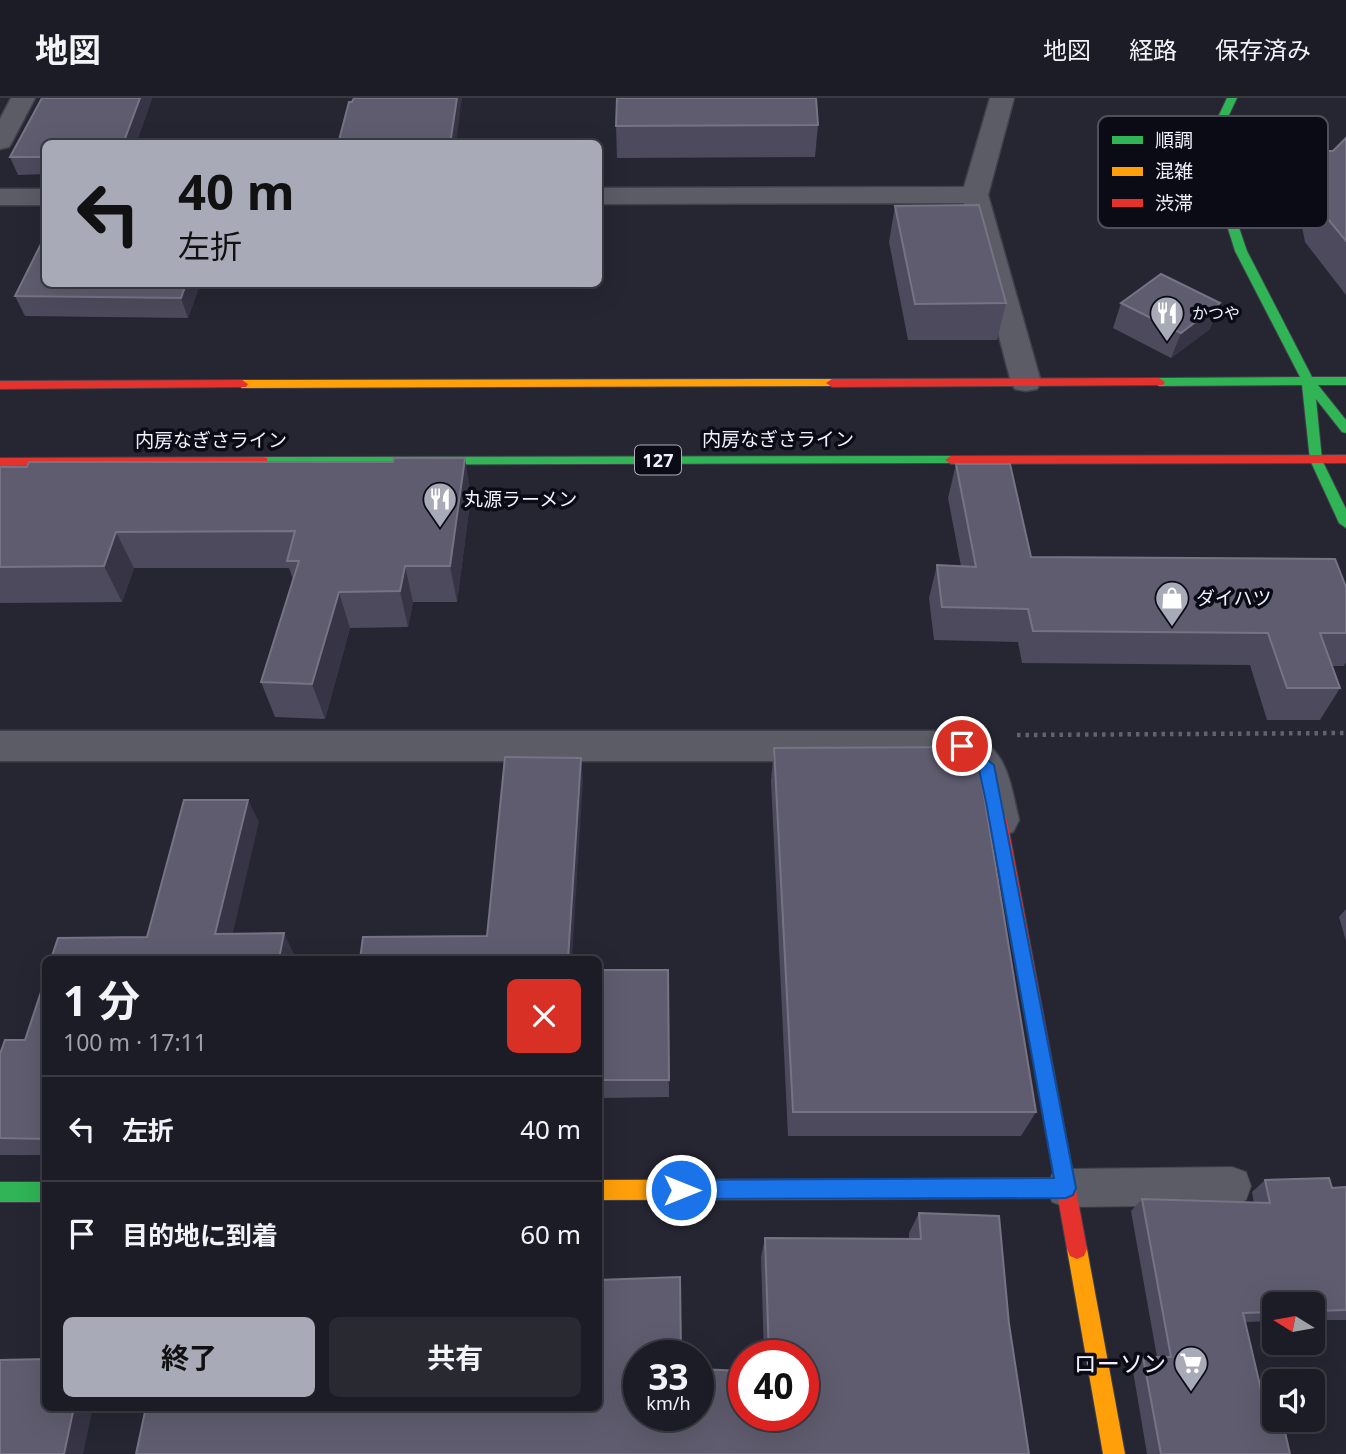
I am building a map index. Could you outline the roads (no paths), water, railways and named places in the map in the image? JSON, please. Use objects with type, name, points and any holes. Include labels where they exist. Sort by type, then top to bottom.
[{"type":"main road","points":[[1224,116],[1232,98]]},
{"type":"main road","points":[[1233,228],[1241,251],[1308,381],[1346,429]]},
{"type":"main road","points":[[1308,381],[1316,460],[1346,523]]},
{"type":"main road","points":[[0,386],[1346,381]]},
{"type":"main road","name":"内房なぎさライン","points":[[0,462],[1346,459]]},
{"type":"main road","points":[[999,820],[1114,1454]]},
{"type":"main road","points":[[602,1190],[1066,1188]]},
{"type":"main road","points":[[0,1192],[42,1192]]},
{"type":"street","points":[[0,142],[23,98]]},
{"type":"street","points":[[1002,98],[975,195],[1026,382]]},
{"type":"street","points":[[602,196],[975,195]]},
{"type":"street","points":[[0,197],[42,197]]},
{"type":"street","points":[[0,746],[962,746],[986,765],[999,820]]},
{"type":"lane","points":[[1066,1188],[1232,1186]]},
{"type":"place","name":"かつや","points":[[1167,343]]},
{"type":"place","name":"丸源ラーメン","points":[[440,529]]},
{"type":"place","name":"ダイハツ","points":[[1172,628]]},
{"type":"place","name":"ローソン","points":[[1191,1393]]}]
